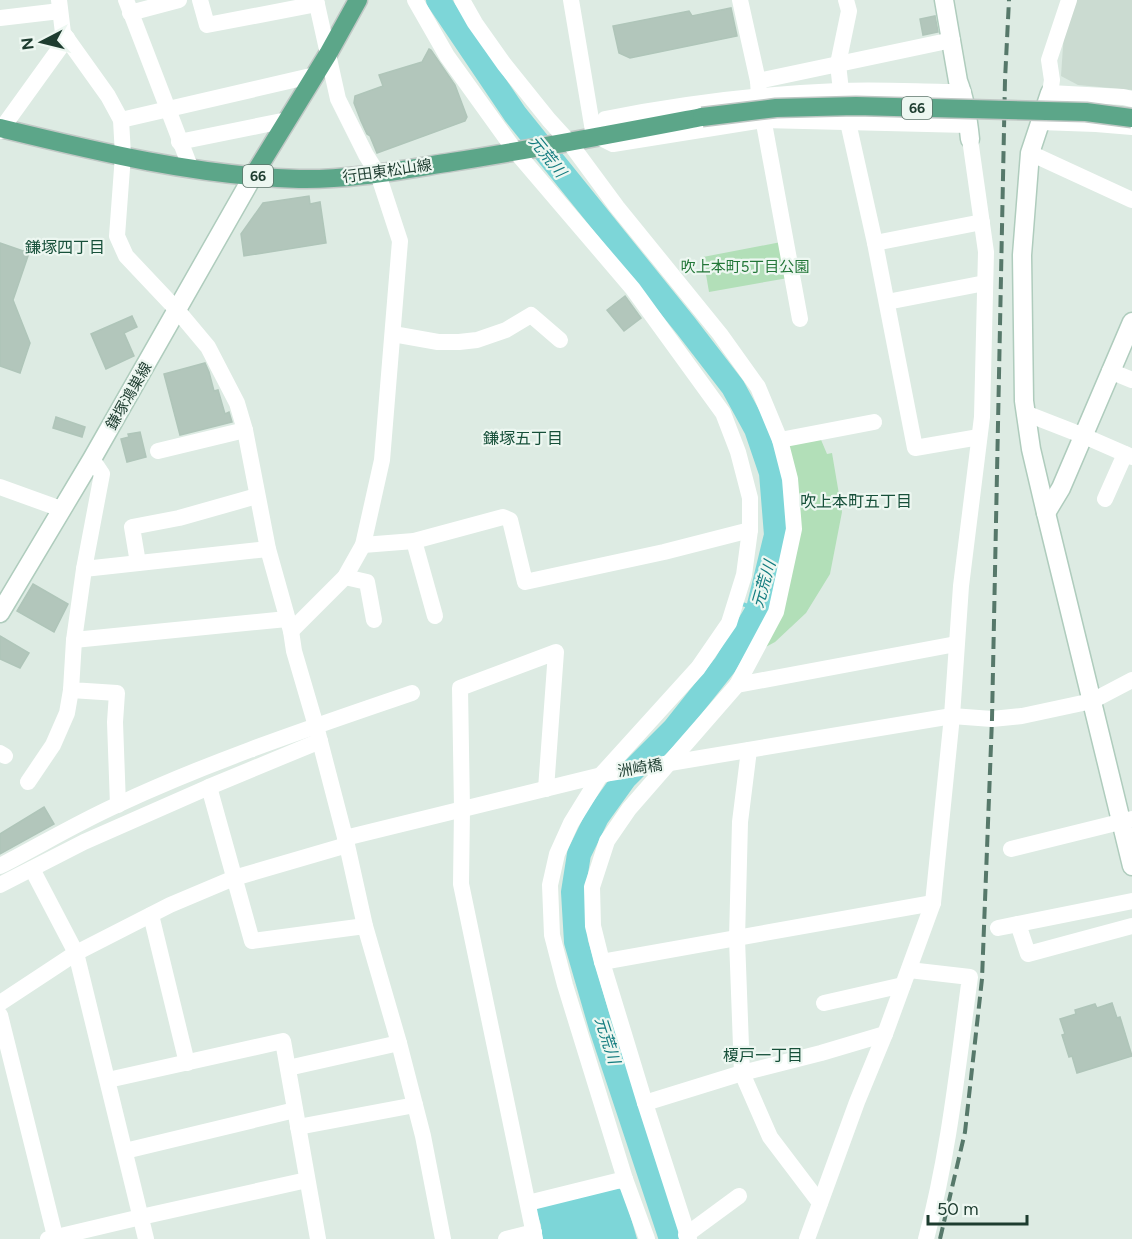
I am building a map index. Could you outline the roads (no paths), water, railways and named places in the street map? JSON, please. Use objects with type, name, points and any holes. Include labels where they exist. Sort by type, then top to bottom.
[{"type":"main road","name":"66","points":[[253,176],[328,54],[358,0]]},
{"type":"main road","name":"66","points":[[518,151],[702,117],[776,108],[856,106],[1086,112],[1132,118]]},
{"type":"main road","name":"行田東松山線","points":[[0,129],[191,169],[310,179],[378,174],[518,151]]},
{"type":"street","points":[[179,0],[128,6],[191,169]]},
{"type":"street","points":[[74,640],[289,625],[345,577],[363,545],[382,460],[400,241],[378,174],[338,99],[316,2],[207,25],[200,0]]},
{"type":"street","points":[[415,0],[447,56],[518,151],[633,289],[723,413],[738,452],[750,498],[750,530],[744,575],[729,623],[698,668],[605,775],[571,823],[557,854],[550,885],[552,935],[565,985],[647,1239]]},
{"type":"street","points":[[462,0],[504,64],[720,334],[758,387],[780,440],[790,479],[794,529],[776,612],[737,685],[629,808],[607,842],[592,887],[594,926],[602,962],[688,1237],[739,1196]]},
{"type":"street","points":[[571,0],[595,137]]},
{"type":"street","points":[[740,0],[800,319]]},
{"type":"street","points":[[846,0],[849,11],[838,64],[841,90],[875,243],[915,448],[979,437]]},
{"type":"street","points":[[807,1239],[933,903],[961,586],[982,417],[986,252],[963,92],[958,81],[944,0]]},
{"type":"street","points":[[1070,0],[1049,60],[1052,80],[1050,93],[1030,153],[1022,255],[1023,401],[1031,450],[1092,701],[1127,821],[1132,866]]},
{"type":"street","points":[[0,18],[60,5],[63,33],[108,96],[121,120],[123,156],[117,236],[126,256],[208,346],[237,403],[245,430],[268,549],[318,733],[365,926],[423,1136],[442,1239]]},
{"type":"street","points":[[0,129],[67,38]]},
{"type":"street","points":[[595,137],[605,120],[758,88],[838,64],[952,40]]},
{"type":"street","points":[[121,120],[315,75]]},
{"type":"street","points":[[758,88],[963,92]]},
{"type":"street","points":[[1050,93],[1132,99]]},
{"type":"street","points":[[179,142],[287,120]]},
{"type":"street","points":[[595,137],[613,144],[763,120],[848,122],[969,131]]},
{"type":"street","points":[[1040,122],[1132,128]]},
{"type":"street","points":[[1030,153],[1132,200]]},
{"type":"street","name":"鎌塚鴻巣線","points":[[0,613],[92,459],[253,176]]},
{"type":"street","points":[[875,243],[982,222]]},
{"type":"street","points":[[887,302],[985,283]]},
{"type":"street","points":[[393,334],[438,342],[477,340],[506,330],[531,315],[560,340]]},
{"type":"street","points":[[1046,513],[1061,488],[1132,322]]},
{"type":"street","points":[[1110,371],[1132,380]]},
{"type":"street","points":[[1025,413],[1128,456],[1105,499]]},
{"type":"street","points":[[780,440],[874,422]]},
{"type":"street","points":[[158,451],[245,430]]},
{"type":"street","points":[[28,782],[53,746],[67,713],[84,569],[102,474],[92,459]]},
{"type":"street","points":[[0,487],[61,509]]},
{"type":"street","points":[[138,563],[132,527],[179,518],[257,496]]},
{"type":"street","points":[[363,545],[414,541],[503,517],[510,520],[525,582],[664,552],[750,530]]},
{"type":"street","points":[[414,541],[435,616]]},
{"type":"street","points":[[84,569],[268,549]]},
{"type":"street","points":[[345,577],[367,582],[374,620]]},
{"type":"street","points":[[737,685],[956,644]]},
{"type":"street","points":[[506,1239],[535,1236],[461,884],[460,688],[556,652],[546,789]]},
{"type":"street","name":"洲崎橋","points":[[0,1003],[76,953],[170,905],[234,878],[346,842],[462,809],[605,775],[951,716],[992,719],[1022,716],[1092,701],[1132,680]]},
{"type":"street","points":[[70,690],[117,693],[115,722],[118,805]]},
{"type":"street","points":[[0,885],[84,842],[209,787],[318,733],[412,693]]},
{"type":"street","points":[[0,866],[118,805],[206,767],[318,733]]},
{"type":"street","points":[[749,750],[740,822],[737,939],[741,1073],[770,1137],[820,1203]]},
{"type":"street","points":[[209,787],[252,941],[365,926]]},
{"type":"street","points":[[1011,849],[1127,821]]},
{"type":"street","points":[[32,869],[76,953],[146,1239]]},
{"type":"street","points":[[998,928],[1132,901]]},
{"type":"street","points":[[602,962],[933,903]]},
{"type":"street","points":[[151,915],[188,1063]]},
{"type":"street","points":[[1018,924],[1028,954],[1132,926]]},
{"type":"street","points":[[824,1003],[906,977],[970,977],[948,1130],[934,1210],[926,1239]]},
{"type":"street","points":[[0,1015],[51,1238],[308,1180]]},
{"type":"street","points":[[645,1102],[885,1034]]},
{"type":"street","points":[[108,1080],[283,1041],[318,1239]]},
{"type":"street","points":[[288,1068],[399,1043]]},
{"type":"street","points":[[298,1127],[415,1105]]},
{"type":"street","points":[[125,1151],[295,1110]]},
{"type":"street","points":[[528,1203],[626,1179]]},
{"type":"water","points":[[617,1188],[623,1190],[637,1239],[542,1239],[541,1225],[536,1210],[540,1204]]},
{"type":"waterway","name":"元荒川","points":[[438,0],[515,114],[733,387],[756,429],[771,473],[776,535],[758,609],[725,665],[674,729],[625,778],[597,817],[579,854],[573,892],[576,942],[601,1028],[671,1239]]},
{"type":"waterway","points":[[742,604],[758,609]]},
{"type":"railway","points":[[940,1239],[965,1132],[982,979],[992,719],[1005,80],[1009,0]]},
{"type":"district","name":"鎌塚四丁目","points":[[65,247]]},
{"type":"district","name":"鎌塚五丁目","points":[[523,438]]},
{"type":"district","name":"吹上本町五丁目","points":[[856,501]]},
{"type":"district","name":"榎戸一丁目","points":[[763,1055]]},
{"type":"park label","name":"吹上本町5丁目公園","points":[[745,267]]}]
